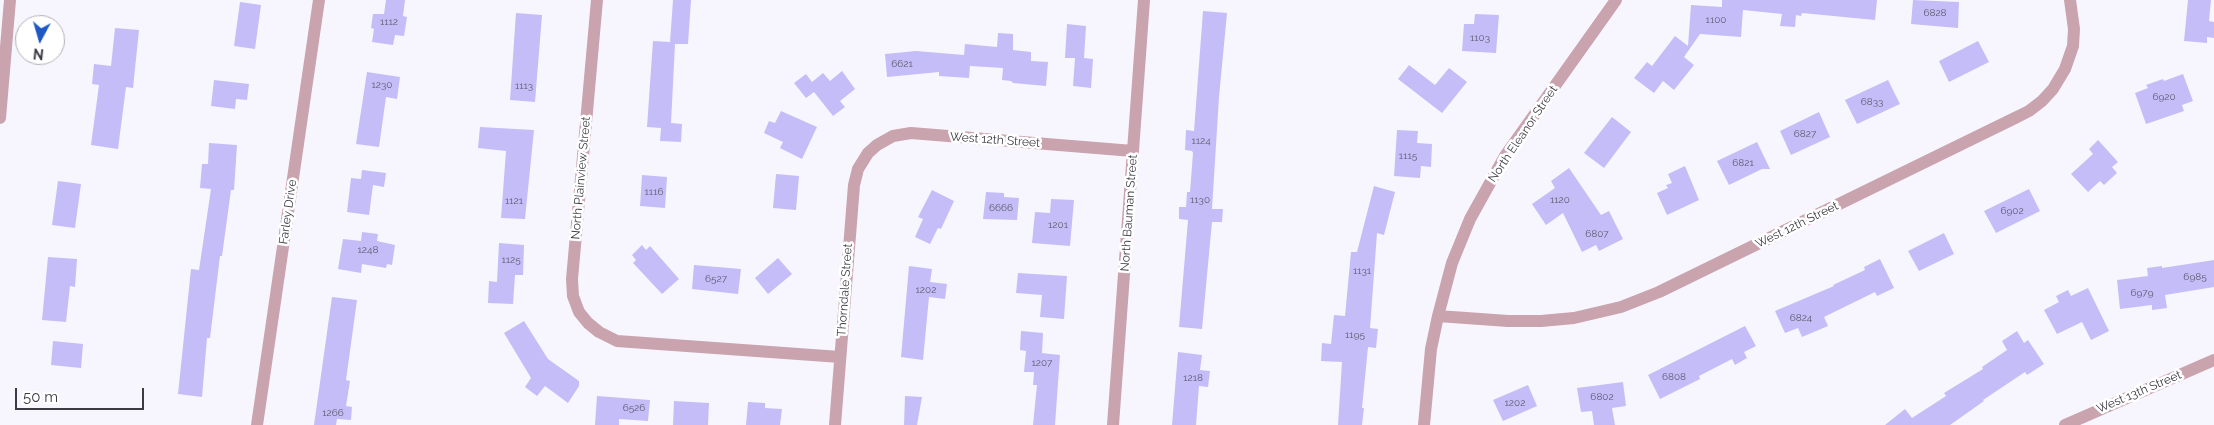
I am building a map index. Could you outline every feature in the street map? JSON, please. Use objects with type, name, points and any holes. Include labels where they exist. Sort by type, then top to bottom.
[{"type":"street","points":[[0,118],[10,0]]},
{"type":"street","name":"Farley Drive","points":[[257,425],[319,0]]},
{"type":"street","name":"North Plainview Street","points":[[597,0],[572,287],[577,308],[588,324],[612,339],[840,357]]},
{"type":"street","name":"North Bauman Street","points":[[1113,425],[1144,0]]},
{"type":"street","name":"North Eleanor Street","points":[[1424,425],[1431,355],[1438,316],[1458,248],[1474,211],[1496,170],[1616,0]]},
{"type":"street","name":"West 12th Street","points":[[1438,316],[1508,321],[1541,321],[1574,318],[1621,307],[1659,292],[1997,127],[2029,111],[2053,89],[2062,76],[2073,46],[2074,29],[2071,3]]},
{"type":"street","name":"West 12th Street","points":[[864,158],[882,142],[898,135],[911,133],[1133,151]]},
{"type":"street","name":"Thorndale Street","points":[[835,425],[854,185],[858,169],[864,158]]},
{"type":"street","name":"West 13th Street","points":[[2064,425],[2214,360]]},
{"type":"building","points":[[386,0],[405,0],[403,16],[407,17],[404,36],[395,35],[393,45],[372,42],[374,29],[371,28],[373,14],[384,14]]},
{"type":"building","points":[[673,0],[691,0],[688,44],[675,44],[671,123],[682,124],[681,142],[660,141],[661,128],[647,127],[653,41],[670,42]]},
{"type":"building","points":[[1722,0],[1877,0],[1875,20],[1802,13],[1801,16],[1796,15],[1795,27],[1780,26],[1782,14],[1743,10],[1741,37],[1700,34],[1684,57],[1694,65],[1674,90],[1663,81],[1654,93],[1634,78],[1647,62],[1652,66],[1675,36],[1688,46],[1691,5],[1722,7]]},
{"type":"building","points":[[1913,0],[1959,2],[1958,28],[1911,24]]},
{"type":"building","points":[[2188,0],[2211,0],[2209,21],[2214,22],[2214,38],[2207,37],[2207,43],[2184,41]]},
{"type":"building","points":[[240,2],[261,5],[255,49],[234,46]]},
{"type":"building","points":[[1203,11],[1227,13],[1219,97],[1212,209],[1223,209],[1222,222],[1212,222],[1202,329],[1179,327],[1188,220],[1179,219],[1179,207],[1186,207],[1187,192],[1190,192],[1193,153],[1192,151],[1185,150],[1186,130],[1194,131]]},
{"type":"building","points":[[516,13],[542,15],[535,102],[510,100]]},
{"type":"building","points":[[1475,14],[1499,15],[1496,53],[1462,51],[1464,24],[1474,24]]},
{"type":"building","points":[[1067,24],[1086,26],[1084,58],[1093,59],[1091,88],[1073,86],[1075,58],[1065,58]]},
{"type":"building","points":[[115,28],[139,30],[133,88],[126,87],[118,149],[91,145],[99,85],[92,84],[94,64],[111,66]]},
{"type":"building","points":[[998,33],[1013,34],[1013,50],[1031,52],[1031,61],[1048,62],[1046,86],[1002,80],[1003,68],[970,66],[969,78],[939,76],[939,72],[887,77],[885,54],[916,51],[964,55],[965,44],[997,47]]},
{"type":"building","points":[[1978,41],[1989,62],[1949,82],[1939,61]]},
{"type":"building","points":[[1409,65],[1435,85],[1449,68],[1467,82],[1442,113],[1398,79]]},
{"type":"building","points":[[842,71],[855,89],[840,101],[845,107],[833,116],[814,92],[806,98],[794,83],[806,74],[812,82],[823,73],[830,81]]},
{"type":"building","points":[[367,72],[400,77],[397,99],[386,97],[379,147],[356,144]]},
{"type":"building","points":[[2183,74],[2193,101],[2182,105],[2184,111],[2146,124],[2135,93],[2148,88],[2146,85]]},
{"type":"building","points":[[214,80],[249,84],[247,100],[236,99],[235,109],[211,106]]},
{"type":"building","points":[[1888,80],[1900,104],[1857,124],[1845,100]]},
{"type":"building","points":[[781,111],[817,127],[802,159],[780,148],[783,142],[764,133],[769,121],[775,123]]},
{"type":"building","points":[[1819,112],[1830,137],[1791,155],[1780,131]]},
{"type":"building","points":[[1612,117],[1631,132],[1604,168],[1584,153]]},
{"type":"building","points":[[480,127],[534,130],[525,219],[501,218],[506,151],[478,148]]},
{"type":"building","points":[[1397,130],[1418,131],[1417,143],[1432,144],[1431,167],[1421,166],[1420,178],[1394,176]]},
{"type":"building","points":[[2098,140],[2118,162],[2112,167],[2117,173],[2104,185],[2100,181],[2088,192],[2071,174],[2093,154],[2089,149]]},
{"type":"building","points":[[1757,142],[1770,169],[1762,169],[1729,185],[1717,161]]},
{"type":"building","points":[[209,143],[237,145],[234,190],[231,190],[222,256],[220,256],[210,338],[207,338],[202,397],[178,394],[191,269],[199,270],[211,189],[200,188],[202,164],[208,164]]},
{"type":"building","points":[[1685,166],[1699,200],[1667,215],[1657,193],[1668,188],[1666,185],[1672,183],[1668,174]]},
{"type":"building","points":[[1569,168],[1601,215],[1609,211],[1623,239],[1599,251],[1596,245],[1582,252],[1563,213],[1546,225],[1532,204],[1555,188],[1551,181]]},
{"type":"building","points":[[362,170],[386,173],[384,187],[373,185],[369,215],[347,212],[351,178],[361,179]]},
{"type":"building","points":[[776,174],[799,176],[796,210],[773,208]]},
{"type":"building","points":[[642,175],[667,177],[665,208],[640,206]]},
{"type":"building","points":[[58,181],[81,184],[75,228],[52,225]]},
{"type":"building","points":[[1374,186],[1395,192],[1384,235],[1377,233],[1370,328],[1378,329],[1376,348],[1368,347],[1362,425],[1338,425],[1342,362],[1321,361],[1322,343],[1331,344],[1334,315],[1345,316],[1351,252],[1357,252]]},
{"type":"building","points":[[2029,189],[2040,211],[1996,233],[1984,211]]},
{"type":"building","points":[[932,190],[954,201],[941,229],[938,228],[930,244],[915,237],[923,219],[918,217]]},
{"type":"building","points":[[986,192],[1004,193],[1004,197],[1019,198],[1017,220],[983,219]]},
{"type":"building","points":[[1051,199],[1074,200],[1070,246],[1032,243],[1035,212],[1050,213]]},
{"type":"building","points":[[362,232],[378,234],[377,241],[395,245],[392,265],[387,264],[386,268],[362,264],[361,273],[338,269],[343,239],[361,241]]},
{"type":"building","points":[[1944,233],[1954,254],[1919,271],[1908,251]]},
{"type":"building","points":[[499,243],[524,245],[523,275],[515,275],[513,304],[488,303],[489,281],[497,282]]},
{"type":"building","points":[[642,245],[646,250],[650,246],[679,279],[662,294],[633,263],[636,260],[632,255]]},
{"type":"building","points":[[48,257],[77,259],[75,287],[70,286],[66,322],[42,320]]},
{"type":"building","points":[[778,258],[792,274],[768,294],[755,278]]},
{"type":"building","points":[[1880,259],[1894,288],[1877,296],[1875,292],[1824,317],[1828,326],[1802,337],[1798,328],[1785,333],[1775,311],[1834,286],[1865,270],[1864,267]]},
{"type":"building","points":[[2214,260],[2214,287],[2165,295],[2167,308],[2152,310],[2152,305],[2120,309],[2117,280],[2148,276],[2147,268],[2162,266],[2162,268]]},
{"type":"building","points":[[694,265],[741,269],[738,294],[692,289]]},
{"type":"building","points":[[909,266],[932,269],[930,282],[947,284],[945,299],[929,297],[923,360],[901,357]]},
{"type":"building","points":[[1018,273],[1067,276],[1064,319],[1040,317],[1042,295],[1016,293]]},
{"type":"building","points":[[2088,288],[2109,331],[2091,340],[2082,322],[2057,334],[2044,310],[2059,302],[2056,296],[2068,290],[2071,296]]},
{"type":"building","points":[[332,297],[357,300],[346,380],[350,381],[346,406],[352,407],[351,420],[337,419],[336,425],[314,425]]},
{"type":"building","points":[[524,321],[548,359],[579,381],[579,386],[568,403],[545,386],[537,396],[525,387],[531,378],[504,333]]},
{"type":"building","points":[[1745,326],[1756,346],[1744,352],[1747,358],[1735,365],[1732,359],[1699,376],[1700,379],[1660,399],[1648,375]]},
{"type":"building","points":[[1021,331],[1043,333],[1042,353],[1060,355],[1055,425],[1033,425],[1037,385],[1033,385],[1034,372],[1024,372],[1026,351],[1020,350]]},
{"type":"building","points":[[2017,331],[2024,343],[2028,340],[2044,364],[2027,375],[2025,372],[1950,425],[1885,425],[1905,409],[1912,418],[1946,396],[1944,393],[1983,369],[1982,367],[2007,350],[2002,341]]},
{"type":"building","points":[[53,341],[83,344],[81,368],[51,365]]},
{"type":"building","points":[[1178,352],[1202,355],[1200,370],[1210,371],[1208,387],[1199,386],[1196,425],[1172,425]]},
{"type":"building","points":[[1623,382],[1626,406],[1612,408],[1615,425],[1594,425],[1592,411],[1581,412],[1577,388]]},
{"type":"building","points":[[1528,385],[1537,406],[1503,421],[1493,400]]},
{"type":"building","points":[[597,396],[650,400],[648,421],[619,419],[619,425],[595,425]]},
{"type":"building","points":[[905,396],[922,397],[917,425],[904,425]]},
{"type":"building","points":[[674,401],[709,403],[708,425],[673,425]]},
{"type":"building","points":[[748,402],[765,403],[765,408],[782,409],[780,425],[746,425]]}]
